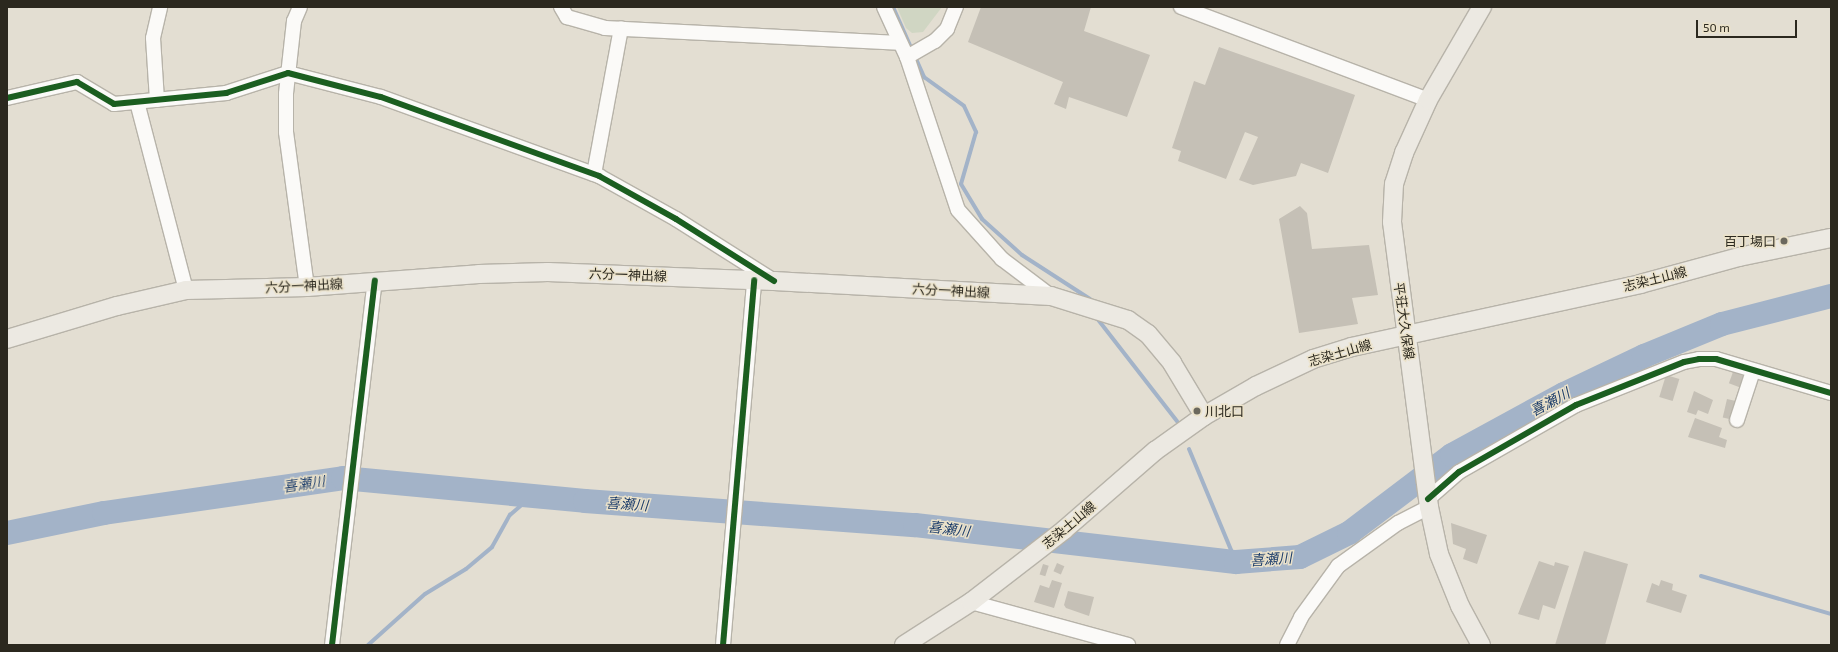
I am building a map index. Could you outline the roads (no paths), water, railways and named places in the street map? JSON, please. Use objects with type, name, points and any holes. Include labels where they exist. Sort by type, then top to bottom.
[{"type":"main road","name":"平荘大久保線","points":[[1481,645],[1460,606],[1439,554],[1428,501],[1392,222],[1394,184],[1404,153],[1428,100],[1482,7]]},
{"type":"main road","name":"志染土山線","points":[[904,645],[971,602],[1064,530],[1156,451],[1204,416],[1256,386],[1313,359],[1406,336],[1831,238]]},
{"type":"main road","name":"六分一神出線","points":[[7,340],[117,306],[186,290],[307,287],[374,281],[548,272],[754,280],[1051,296],[1128,320],[1148,334],[1172,363],[1204,416]]},
{"type":"street","points":[[157,100],[153,38],[160,7]]},
{"type":"street","points":[[300,7],[294,22],[288,73],[286,132],[307,287]]},
{"type":"street","points":[[561,7],[567,17],[605,28],[899,43]]},
{"type":"street","points":[[884,7],[899,43],[907,57],[958,210],[1002,259],[1051,296]]},
{"type":"street","points":[[907,57],[935,41],[947,29],[956,7]]},
{"type":"street","points":[[1181,7],[1428,100]]},
{"type":"street","points":[[594,174],[621,28]]},
{"type":"street","points":[[7,98],[77,82],[114,104],[226,93],[288,73],[381,97],[594,174],[676,219],[774,281]]},
{"type":"street","points":[[136,102],[186,290]]},
{"type":"street","points":[[723,645],[754,280]]},
{"type":"street","points":[[332,645],[374,281]]},
{"type":"street","points":[[1287,645],[1301,617],[1338,566],[1428,501],[1459,472],[1576,405],[1606,392],[1699,358],[1716,360],[1831,393]]},
{"type":"street","points":[[1737,420],[1752,371]]},
{"type":"street","points":[[971,602],[1128,645]]},
{"type":"waterway","points":[[893,7],[924,77],[964,106],[976,132],[961,184],[982,219],[1022,255],[1090,299]]},
{"type":"waterway","name":"喜瀬川","points":[[7,533],[104,513],[343,478],[585,501],[915,525],[1236,562],[1300,557],[1349,533],[1452,455],[1564,394],[1644,356],[1722,324],[1831,296]]},
{"type":"waterway","points":[[1096,317],[1177,421]]},
{"type":"waterway","points":[[1189,449],[1236,562]]},
{"type":"waterway","points":[[368,645],[425,594],[466,569],[492,547],[510,515],[532,496]]},
{"type":"waterway","points":[[1701,576],[1831,614]]},
{"type":"place","name":"百丁場口","points":[[1784,241]]},
{"type":"place","name":"川北口","points":[[1197,411]]}]
